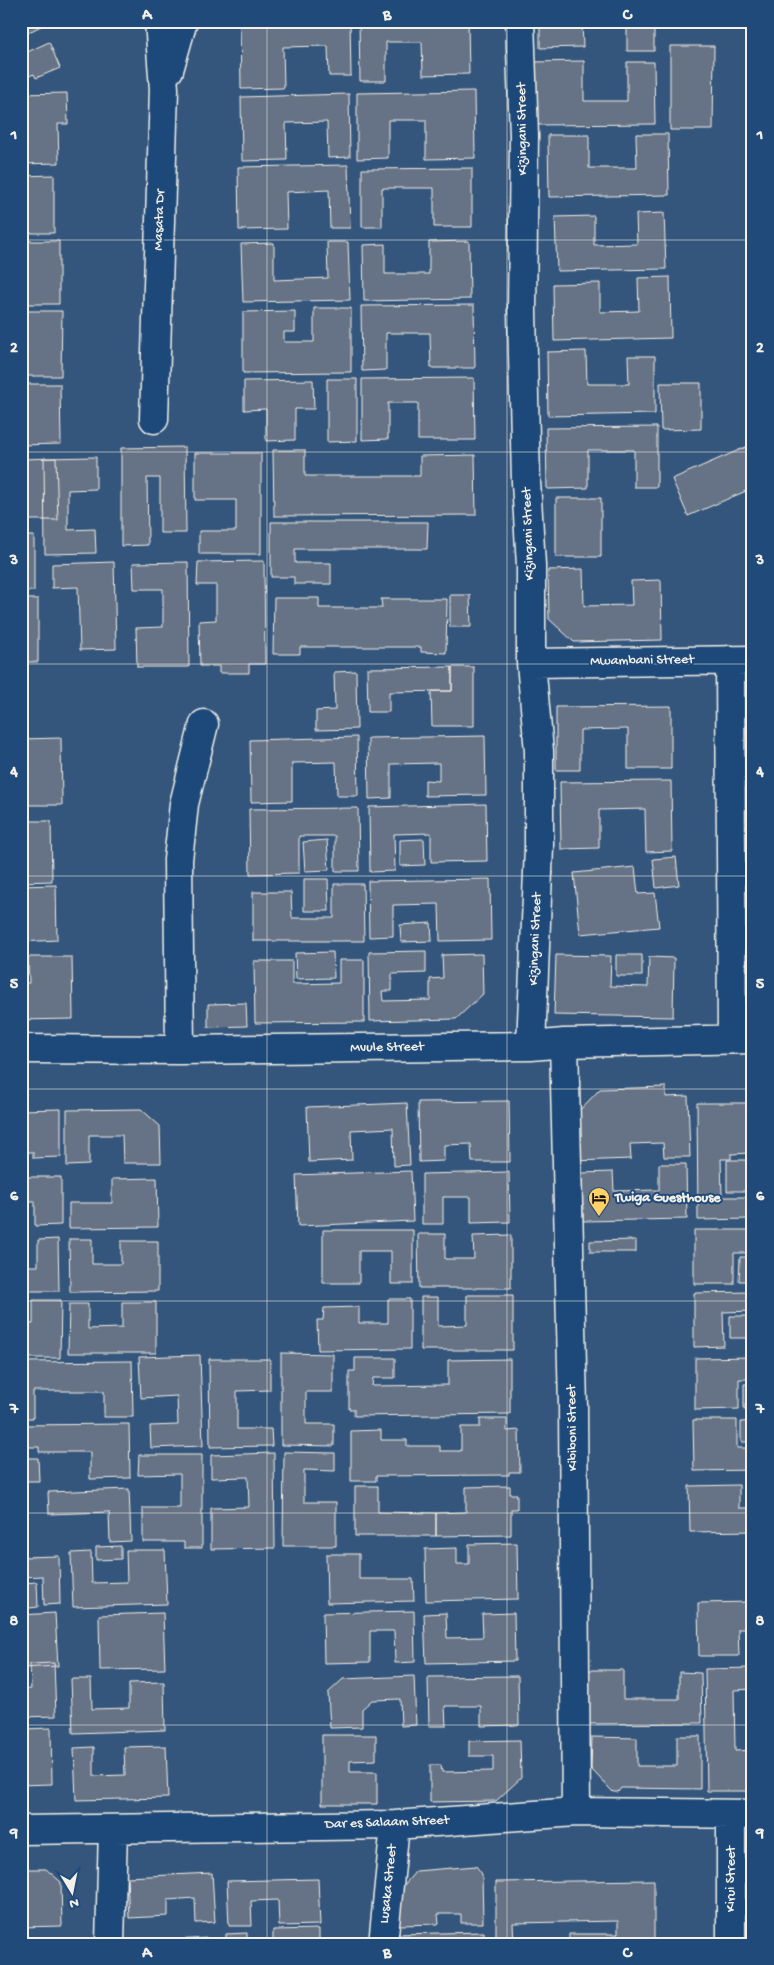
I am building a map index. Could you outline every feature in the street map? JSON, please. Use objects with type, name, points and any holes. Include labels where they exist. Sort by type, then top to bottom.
[{"type":"street","name":"Masata Dr","points":[[154,419],[164,89],[159,21]]},
{"type":"street","points":[[164,89],[183,21]]},
{"type":"street","name":"Kizingani Street","points":[[520,21],[524,136],[522,312],[526,482],[531,565],[531,663],[538,751],[539,847],[531,1046]]},
{"type":"street","points":[[741,660],[742,1039]]},
{"type":"street","name":"Mwambani Street","points":[[531,663],[741,660]]},
{"type":"street","points":[[180,1050],[178,860],[184,804],[204,724]]},
{"type":"street","name":"Mvule Street","points":[[21,1049],[180,1050],[531,1046],[564,1043],[742,1039]]},
{"type":"street","name":"Kibiboni Street","points":[[564,1043],[573,1406],[576,1812]]},
{"type":"street","name":"Dar es Salaam Street","points":[[21,1830],[395,1825],[576,1812],[742,1814]]},
{"type":"street","name":"Kirui Street","points":[[732,1944],[742,1814]]},
{"type":"street","name":"Lusaka Street","points":[[383,1944],[395,1825]]},
{"type":"street","points":[[110,1944],[113,1829]]},
{"type":"building","points":[[21,21],[46,21],[47,23],[21,36]]},
{"type":"building","points":[[350,21],[351,76],[329,76],[328,46],[283,47],[284,88],[241,89],[240,22]]},
{"type":"building","points":[[359,21],[468,21],[469,74],[423,75],[422,42],[386,42],[386,81],[360,81]]},
{"type":"building","points":[[540,21],[582,21],[583,47],[540,48]]},
{"type":"building","points":[[627,21],[654,21],[654,51],[627,51]]},
{"type":"building","points":[[49,42],[60,68],[36,78],[34,74],[21,79],[21,55]]},
{"type":"building","points":[[670,46],[714,46],[713,130],[670,130]]},
{"type":"building","points":[[584,61],[584,101],[627,101],[627,62],[654,62],[655,124],[533,125],[533,62]]},
{"type":"building","points":[[474,91],[475,158],[426,159],[426,120],[388,120],[388,158],[357,159],[357,93]]},
{"type":"building","points":[[67,93],[68,124],[58,124],[59,163],[21,164],[21,94]]},
{"type":"building","points":[[349,94],[350,157],[328,158],[327,122],[286,123],[287,160],[242,161],[241,97]]},
{"type":"building","points":[[636,134],[668,134],[669,195],[549,197],[548,135],[589,135],[589,168],[637,168]]},
{"type":"building","points":[[348,165],[350,228],[330,228],[329,190],[286,192],[287,229],[239,230],[238,167]]},
{"type":"building","points":[[472,168],[472,227],[434,227],[434,188],[382,188],[382,227],[362,227],[362,169]]},
{"type":"building","points":[[54,175],[54,233],[21,233],[21,176]]},
{"type":"building","points":[[664,213],[666,269],[557,271],[555,217],[594,216],[594,245],[637,244],[636,214]]},
{"type":"building","points":[[21,241],[59,241],[59,304],[21,304]]},
{"type":"building","points":[[469,241],[470,299],[364,301],[363,245],[385,244],[385,274],[429,274],[429,242]]},
{"type":"building","points":[[327,242],[348,242],[350,300],[243,302],[241,244],[274,243],[274,280],[328,278]]},
{"type":"building","points":[[670,277],[671,338],[554,341],[553,284],[600,283],[600,312],[639,311],[638,278]]},
{"type":"building","points":[[474,305],[475,368],[431,368],[430,333],[386,333],[386,370],[362,371],[361,306]]},
{"type":"building","points":[[314,308],[351,308],[351,372],[243,373],[243,312],[295,311],[295,332],[284,332],[284,342],[314,342]]},
{"type":"building","points":[[21,311],[62,311],[61,376],[21,376]]},
{"type":"building","points":[[586,351],[587,384],[629,384],[628,356],[655,356],[655,414],[548,416],[547,352]]},
{"type":"building","points":[[474,378],[475,440],[418,440],[418,403],[388,403],[388,439],[362,440],[362,379]]},
{"type":"building","points":[[327,379],[357,379],[357,441],[327,442]]},
{"type":"building","points":[[313,380],[314,409],[295,409],[295,440],[266,441],[266,409],[244,410],[244,381]]},
{"type":"building","points":[[660,383],[701,383],[701,429],[661,430]]},
{"type":"building","points":[[21,384],[60,384],[61,444],[21,445]]},
{"type":"building","points":[[657,427],[657,487],[634,487],[634,450],[588,450],[588,488],[547,489],[546,428]]},
{"type":"building","points":[[753,444],[753,488],[688,516],[672,479]]},
{"type":"building","points":[[185,447],[186,533],[160,533],[160,478],[147,478],[148,545],[121,546],[121,448]]},
{"type":"building","points":[[273,450],[305,450],[305,476],[420,476],[420,456],[475,455],[476,515],[274,516]]},
{"type":"building","points":[[195,453],[261,453],[261,554],[199,554],[199,531],[236,531],[236,500],[195,500]]},
{"type":"building","points":[[96,457],[96,489],[68,490],[68,530],[95,529],[96,553],[45,554],[44,458]]},
{"type":"building","points":[[56,458],[58,520],[21,520],[21,459]]},
{"type":"building","points":[[556,498],[601,498],[601,557],[556,557]]},
{"type":"building","points":[[271,522],[428,522],[427,549],[295,549],[295,563],[331,563],[331,584],[294,584],[294,577],[271,577]]},
{"type":"building","points":[[21,536],[34,536],[34,591],[21,591]]},
{"type":"building","points":[[264,561],[265,664],[249,664],[249,673],[219,673],[219,666],[200,666],[199,621],[216,620],[216,585],[197,585],[198,562]]},
{"type":"building","points":[[114,562],[116,649],[80,650],[78,587],[52,588],[52,564]]},
{"type":"building","points":[[188,562],[189,667],[137,667],[136,628],[163,627],[163,589],[134,589],[133,563]]},
{"type":"building","points":[[583,569],[584,606],[632,605],[631,581],[661,580],[662,640],[574,642],[549,619],[548,570]]},
{"type":"building","points":[[450,595],[470,595],[471,627],[450,627]]},
{"type":"building","points":[[274,598],[319,598],[319,608],[382,608],[381,599],[447,599],[446,653],[421,652],[421,647],[300,647],[300,654],[273,654]]},
{"type":"building","points":[[21,599],[38,599],[38,662],[21,662]]},
{"type":"building","points":[[452,667],[452,691],[389,692],[389,712],[368,712],[367,668]]},
{"type":"building","points":[[452,667],[474,667],[474,726],[432,726],[431,691],[452,691]]},
{"type":"building","points":[[356,671],[357,729],[316,730],[316,711],[335,710],[334,672]]},
{"type":"building","points":[[671,706],[671,769],[628,769],[628,729],[580,730],[580,770],[556,770],[556,707]]},
{"type":"building","points":[[745,706],[753,706],[753,756],[748,757]]},
{"type":"building","points":[[485,736],[486,795],[425,796],[425,780],[439,781],[439,763],[391,764],[391,798],[369,799],[368,738]]},
{"type":"building","points":[[357,737],[358,796],[337,796],[336,762],[292,763],[292,801],[251,802],[250,740]]},
{"type":"building","points":[[61,738],[62,805],[23,805],[21,739]]},
{"type":"building","points":[[746,761],[753,761],[753,820],[746,820]]},
{"type":"building","points":[[671,781],[672,851],[646,852],[645,809],[599,810],[599,848],[561,849],[560,782]]},
{"type":"building","points":[[486,804],[487,861],[431,862],[431,833],[394,834],[395,871],[370,872],[369,807]]},
{"type":"building","points":[[358,808],[359,871],[335,871],[335,836],[299,836],[299,873],[250,874],[249,809]]},
{"type":"building","points":[[21,821],[51,821],[52,881],[21,882]]},
{"type":"building","points":[[745,826],[753,826],[753,882],[746,882]]},
{"type":"building","points":[[424,839],[425,865],[400,866],[400,840]]},
{"type":"building","points":[[327,840],[329,870],[305,871],[303,842]]},
{"type":"building","points":[[676,857],[679,885],[656,888],[653,859]]},
{"type":"building","points":[[635,867],[638,894],[655,893],[659,927],[580,934],[574,873]]},
{"type":"building","points":[[304,879],[328,879],[329,911],[304,911]]},
{"type":"building","points":[[490,879],[491,940],[440,941],[439,904],[393,905],[393,936],[369,937],[368,881]]},
{"type":"building","points":[[334,884],[363,884],[364,941],[253,941],[253,892],[291,892],[292,918],[334,918]]},
{"type":"building","points":[[56,885],[57,940],[21,942],[21,886]]},
{"type":"building","points":[[751,891],[753,891],[753,942],[751,942]]},
{"type":"building","points":[[431,923],[432,941],[401,942],[400,925]]},
{"type":"building","points":[[426,951],[426,973],[392,974],[392,991],[382,991],[383,1001],[430,1000],[430,979],[443,978],[442,955],[482,954],[483,994],[456,1019],[370,1021],[369,952]]},
{"type":"building","points":[[753,951],[753,1000],[749,996],[747,952]]},
{"type":"building","points":[[333,952],[334,978],[296,979],[295,953]]},
{"type":"building","points":[[556,955],[611,956],[610,986],[648,987],[649,957],[674,958],[673,1017],[554,1015]]},
{"type":"building","points":[[616,955],[642,955],[642,976],[616,976]]},
{"type":"building","points":[[28,957],[72,957],[73,1019],[21,1020],[21,983],[29,983]]},
{"type":"building","points":[[339,960],[364,960],[364,1022],[255,1023],[254,961],[292,961],[292,984],[339,983]]},
{"type":"building","points":[[246,1003],[247,1026],[208,1027],[208,1004]]},
{"type":"building","points":[[666,1087],[666,1097],[688,1096],[690,1157],[664,1157],[663,1143],[630,1144],[631,1159],[575,1161],[574,1116],[600,1089]]},
{"type":"building","points":[[509,1101],[510,1162],[472,1162],[471,1144],[444,1145],[444,1161],[419,1162],[418,1102]]},
{"type":"building","points":[[407,1103],[410,1165],[394,1166],[393,1128],[351,1130],[352,1160],[309,1162],[307,1107]]},
{"type":"building","points":[[697,1103],[750,1103],[751,1153],[731,1154],[731,1159],[721,1159],[722,1197],[750,1197],[750,1219],[698,1220]]},
{"type":"building","points":[[61,1109],[61,1157],[33,1158],[33,1152],[21,1152],[21,1110]]},
{"type":"building","points":[[141,1109],[160,1126],[161,1163],[123,1163],[122,1135],[89,1135],[89,1165],[67,1166],[67,1110]]},
{"type":"building","points":[[727,1160],[750,1160],[750,1191],[727,1191]]},
{"type":"building","points":[[659,1164],[686,1164],[687,1219],[583,1221],[582,1173],[613,1172],[614,1191],[659,1190]]},
{"type":"building","points":[[411,1171],[413,1221],[298,1226],[296,1175]]},
{"type":"building","points":[[509,1172],[510,1222],[471,1223],[471,1197],[443,1197],[443,1224],[422,1224],[422,1174]]},
{"type":"building","points":[[21,1177],[61,1177],[61,1225],[35,1226],[35,1201],[21,1201]]},
{"type":"building","points":[[157,1178],[158,1227],[69,1228],[69,1203],[112,1203],[112,1179]]},
{"type":"building","points":[[323,1230],[413,1230],[413,1284],[391,1284],[391,1251],[359,1251],[359,1283],[323,1283]]},
{"type":"building","points":[[694,1230],[753,1230],[753,1253],[734,1253],[734,1284],[694,1284]]},
{"type":"building","points":[[418,1234],[445,1234],[445,1259],[474,1259],[473,1236],[511,1235],[511,1288],[419,1288]]},
{"type":"building","points":[[58,1239],[59,1291],[21,1291],[21,1266],[38,1266],[38,1240]]},
{"type":"building","points":[[69,1239],[92,1239],[92,1264],[121,1264],[121,1241],[158,1241],[158,1291],[70,1292]]},
{"type":"building","points":[[636,1240],[636,1252],[590,1252],[590,1241]]},
{"type":"building","points":[[740,1257],[753,1257],[753,1281],[739,1281]]},
{"type":"building","points":[[753,1292],[753,1311],[723,1312],[724,1346],[694,1347],[694,1293]]},
{"type":"building","points":[[467,1295],[513,1295],[513,1350],[421,1350],[421,1297],[438,1297],[438,1326],[467,1325]]},
{"type":"building","points":[[388,1299],[410,1299],[410,1349],[318,1350],[317,1320],[323,1320],[324,1308],[359,1307],[359,1323],[388,1323]]},
{"type":"building","points":[[33,1300],[61,1300],[60,1358],[21,1358],[21,1324],[33,1324]]},
{"type":"building","points":[[122,1302],[156,1302],[156,1353],[68,1353],[69,1304],[88,1304],[88,1329],[122,1328]]},
{"type":"building","points":[[730,1316],[753,1316],[753,1338],[730,1338]]},
{"type":"building","points":[[281,1353],[333,1354],[333,1392],[306,1392],[306,1424],[334,1424],[334,1446],[281,1445]]},
{"type":"building","points":[[200,1355],[203,1446],[151,1448],[150,1426],[178,1425],[177,1396],[141,1398],[139,1357]]},
{"type":"building","points":[[753,1357],[753,1379],[739,1379],[739,1409],[695,1410],[695,1358]]},
{"type":"building","points":[[355,1358],[395,1358],[395,1378],[373,1378],[372,1386],[448,1385],[448,1360],[510,1359],[510,1414],[354,1416],[354,1409],[349,1409],[349,1371],[355,1371]]},
{"type":"building","points":[[209,1359],[270,1359],[270,1390],[237,1391],[237,1429],[271,1429],[272,1446],[210,1447]]},
{"type":"building","points":[[132,1361],[133,1417],[104,1417],[104,1391],[33,1391],[33,1418],[21,1418],[21,1362]]},
{"type":"building","points":[[744,1384],[753,1384],[753,1409],[744,1409]]},
{"type":"building","points":[[480,1419],[507,1419],[507,1431],[519,1430],[520,1472],[509,1472],[509,1475],[376,1476],[376,1481],[351,1481],[351,1431],[381,1430],[381,1440],[407,1440],[407,1446],[440,1446],[440,1451],[461,1451],[461,1427],[480,1427]]},
{"type":"building","points":[[693,1420],[737,1420],[737,1448],[753,1448],[753,1470],[694,1471]]},
{"type":"building","points":[[753,1421],[753,1442],[741,1442],[741,1422]]},
{"type":"building","points":[[129,1424],[130,1478],[90,1479],[90,1452],[39,1452],[39,1447],[21,1447],[21,1425]]},
{"type":"building","points":[[284,1452],[335,1453],[335,1471],[304,1470],[304,1502],[336,1502],[336,1546],[283,1546]]},
{"type":"building","points":[[274,1453],[275,1548],[211,1549],[211,1508],[249,1507],[248,1477],[211,1478],[211,1455]]},
{"type":"building","points":[[139,1455],[202,1455],[202,1548],[184,1548],[184,1542],[143,1542],[143,1508],[180,1508],[180,1474],[138,1475]]},
{"type":"building","points":[[21,1458],[38,1458],[39,1481],[21,1481]]},
{"type":"building","points":[[739,1485],[739,1508],[753,1508],[753,1531],[690,1532],[689,1486]]},
{"type":"building","points":[[355,1486],[378,1486],[378,1512],[436,1513],[436,1536],[355,1536]]},
{"type":"building","points":[[510,1486],[510,1494],[517,1494],[517,1509],[511,1509],[511,1535],[436,1536],[436,1513],[466,1512],[466,1487]]},
{"type":"building","points":[[129,1489],[131,1541],[110,1542],[109,1512],[49,1514],[48,1492]]},
{"type":"building","points":[[517,1543],[518,1599],[426,1601],[425,1549],[457,1548],[457,1564],[469,1564],[469,1544]]},
{"type":"building","points":[[121,1546],[121,1559],[96,1560],[96,1547]]},
{"type":"building","points":[[126,1550],[165,1550],[167,1604],[73,1607],[71,1553],[91,1552],[92,1583],[127,1582]]},
{"type":"building","points":[[326,1554],[359,1554],[359,1579],[413,1579],[414,1601],[327,1603]]},
{"type":"building","points":[[59,1556],[60,1604],[44,1605],[43,1576],[21,1577],[21,1557]]},
{"type":"building","points":[[37,1582],[38,1607],[21,1609],[21,1583]]},
{"type":"building","points":[[753,1602],[753,1629],[738,1629],[739,1656],[699,1656],[698,1603]]},
{"type":"building","points":[[414,1611],[415,1662],[395,1663],[394,1631],[370,1631],[370,1662],[324,1663],[323,1613]]},
{"type":"building","points":[[55,1613],[58,1666],[21,1668],[21,1615]]},
{"type":"building","points":[[163,1613],[165,1669],[100,1670],[99,1615]]},
{"type":"building","points":[[446,1613],[447,1638],[483,1637],[482,1614],[514,1613],[515,1661],[426,1663],[424,1614]]},
{"type":"building","points":[[54,1663],[56,1716],[21,1717],[21,1690],[31,1689],[30,1664]]},
{"type":"building","points":[[753,1668],[753,1689],[734,1690],[735,1751],[753,1750],[753,1791],[707,1791],[705,1669]]},
{"type":"building","points":[[585,1670],[623,1670],[623,1699],[679,1699],[679,1672],[701,1673],[702,1723],[586,1724]]},
{"type":"building","points":[[414,1676],[416,1725],[401,1726],[400,1699],[372,1700],[362,1709],[362,1727],[330,1728],[328,1693],[343,1679]]},
{"type":"building","points":[[518,1676],[519,1725],[481,1726],[481,1706],[445,1706],[446,1726],[429,1726],[428,1677]]},
{"type":"building","points":[[71,1679],[91,1679],[92,1709],[129,1708],[129,1683],[164,1682],[165,1730],[73,1733]]},
{"type":"building","points":[[51,1728],[52,1784],[21,1785],[21,1756],[25,1756],[24,1729]]},
{"type":"building","points":[[322,1735],[376,1735],[376,1760],[350,1761],[350,1772],[377,1772],[377,1804],[322,1804]]},
{"type":"building","points":[[677,1736],[700,1736],[700,1789],[621,1788],[618,1792],[613,1792],[591,1769],[592,1737],[637,1738],[637,1766],[677,1766]]},
{"type":"building","points":[[520,1740],[521,1778],[496,1801],[430,1802],[430,1765],[441,1765],[442,1772],[493,1771],[493,1756],[469,1756],[469,1741]]},
{"type":"building","points":[[166,1746],[168,1798],[76,1800],[74,1748],[94,1747],[94,1776],[125,1775],[124,1747]]},
{"type":"building","points":[[743,1854],[753,1855],[753,1939],[740,1939]]},
{"type":"building","points":[[476,1866],[482,1874],[483,1923],[461,1923],[461,1914],[438,1914],[439,1924],[399,1925],[398,1892],[416,1871]]},
{"type":"building","points":[[21,1869],[46,1869],[61,1882],[62,1926],[21,1927]]},
{"type":"building","points":[[212,1873],[215,1922],[196,1923],[195,1898],[168,1900],[168,1916],[129,1918],[127,1877]]},
{"type":"building","points":[[318,1879],[320,1925],[279,1926],[278,1900],[251,1901],[252,1926],[229,1926],[227,1881]]},
{"type":"building","points":[[654,1880],[654,1944],[569,1944],[569,1934],[618,1934],[618,1921],[513,1923],[514,1944],[496,1944],[496,1882]]},
{"type":"building","points":[[319,1929],[319,1944],[273,1944],[273,1930]]},
{"type":"building","points":[[484,1932],[484,1944],[397,1944],[396,1934]]},
{"type":"building","points":[[247,1933],[247,1944],[226,1944],[226,1934]]},
{"type":"building","points":[[208,1938],[208,1944],[122,1944],[122,1943]]},
{"type":"place","name":"Twiga Guesthouse","points":[[599,1217]]}]
